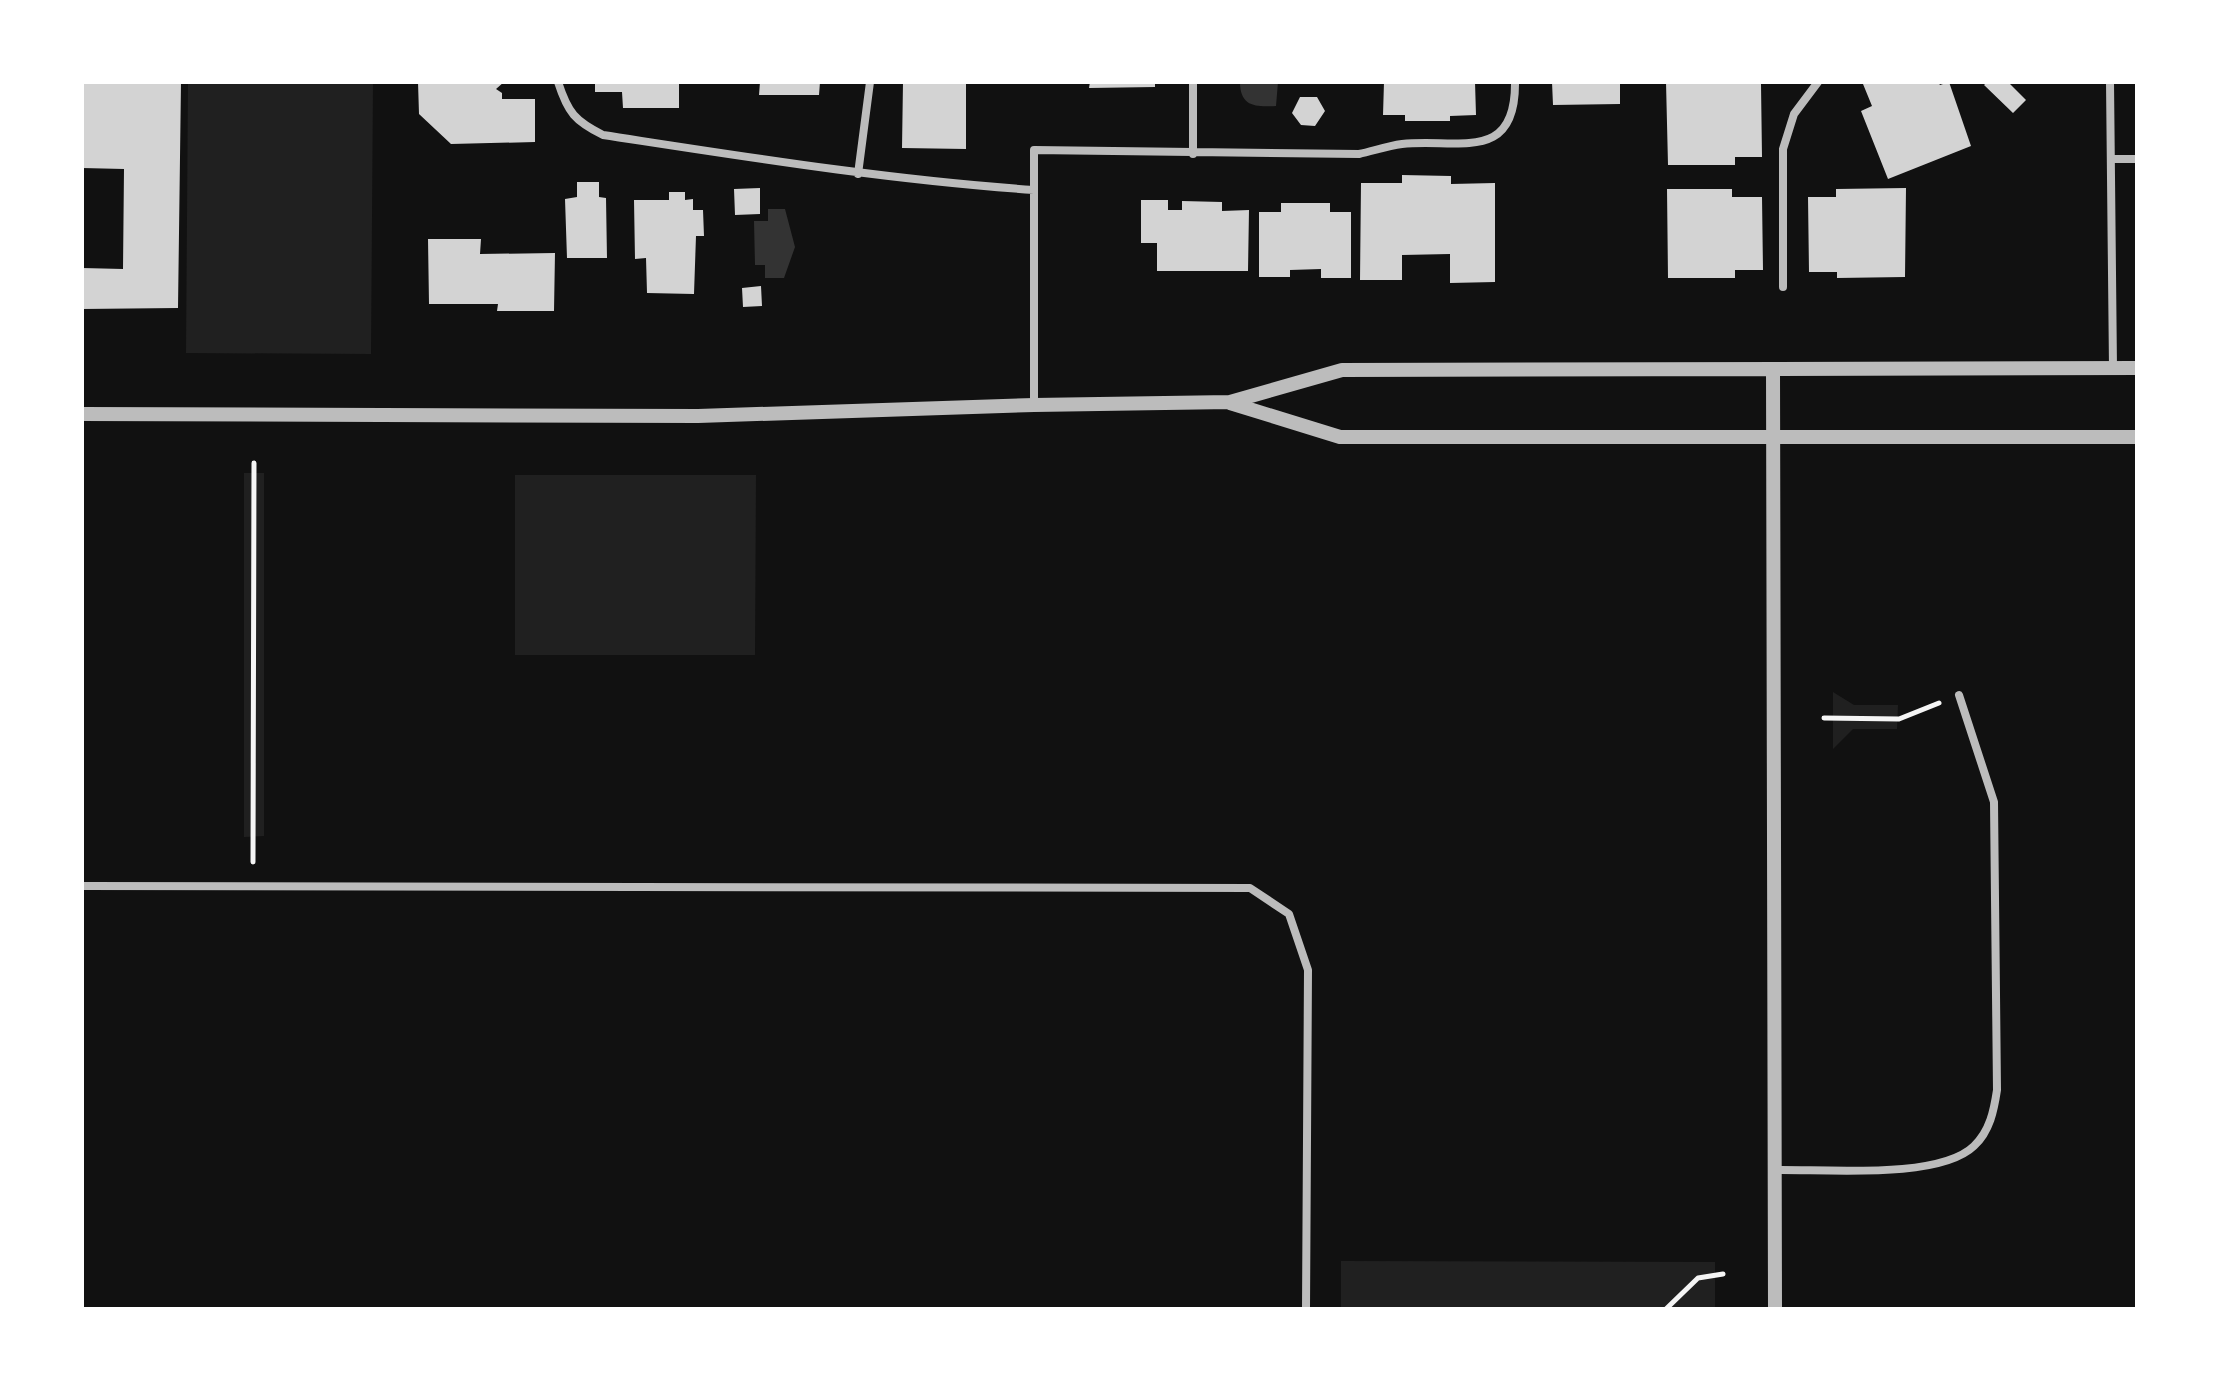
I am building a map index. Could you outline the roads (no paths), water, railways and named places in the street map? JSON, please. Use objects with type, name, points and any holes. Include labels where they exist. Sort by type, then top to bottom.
[{"type":"street","points":[[558,82],[564,101],[580,124],[603,135],[858,174],[1034,190]]},
{"type":"street","points":[[858,174],[870,82]]},
{"type":"street","points":[[1193,82],[1193,154]]},
{"type":"street","points":[[1034,405],[1034,150],[1359,154],[1401,144],[1474,144],[1493,137],[1508,125],[1515,100],[1515,82]]},
{"type":"street","points":[[1783,287],[1783,149],[1794,114],[1818,82]]},
{"type":"street","points":[[2110,82],[2113,368]]},
{"type":"street","points":[[2111,159],[2137,159]]},
{"type":"street","points":[[82,414],[698,416],[1230,402],[1342,370],[2137,368]]},
{"type":"street","points":[[1773,370],[1775,1309]]},
{"type":"street","points":[[1230,402],[1340,437],[2137,437]]},
{"type":"street","points":[[1775,1170],[1922,1168],[1953,1160],[1975,1146],[1992,1120],[1997,1090],[1994,802],[1959,695]]},
{"type":"street","points":[[82,886],[1250,888],[1289,914],[1308,970],[1306,1309]]}]
